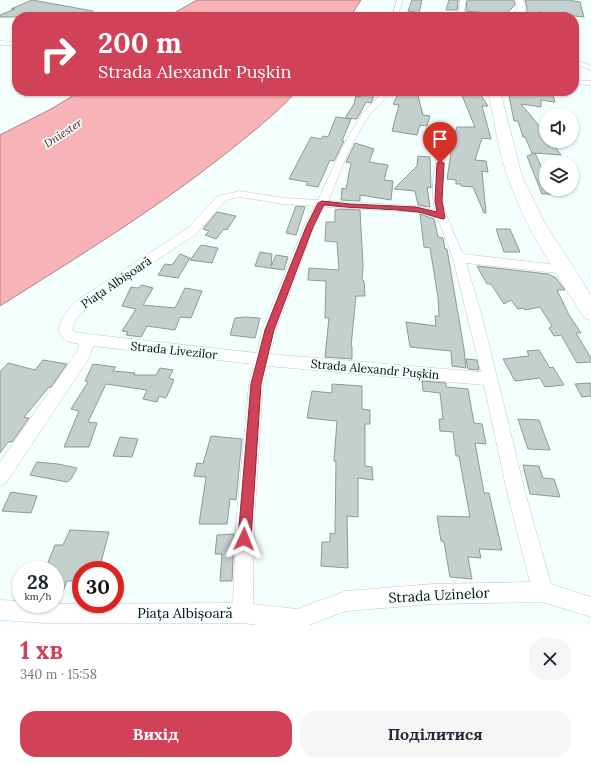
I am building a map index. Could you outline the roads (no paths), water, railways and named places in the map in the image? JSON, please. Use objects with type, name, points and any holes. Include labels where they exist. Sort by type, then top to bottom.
[{"type":"main road","points":[[519,0],[523,6],[521,12]]},
{"type":"main road","points":[[495,96],[504,136],[519,188],[539,226],[591,312]]},
{"type":"street","points":[[396,12],[400,0]]},
{"type":"street","points":[[461,12],[463,0]]},
{"type":"street","points":[[0,43],[12,44]]},
{"type":"street","points":[[579,63],[591,68]]},
{"type":"street","points":[[579,82],[590,83]]},
{"type":"street","points":[[243,613],[245,524],[256,384],[261,359],[269,330],[309,227],[322,203],[346,148],[366,114],[383,96]]},
{"type":"street","points":[[442,150],[438,177],[438,195],[442,217],[459,258],[475,316],[517,496],[542,592]]},
{"type":"street","name":"Piața Albișoară","points":[[87,340],[71,337],[64,331],[66,323],[72,312],[89,298],[192,231],[218,202],[228,196],[240,194],[283,201],[322,203]]},
{"type":"street","points":[[322,203],[416,210],[432,212],[442,217]]},
{"type":"street","points":[[459,258],[566,270]]},
{"type":"street","points":[[0,477],[84,354],[87,340]]},
{"type":"street","name":"Strada Livezilor","points":[[87,340],[261,359]]},
{"type":"street","name":"Strada Alexandr Pușkin","points":[[261,359],[489,379]]},
{"type":"street","name":"Strada Uzinelor","points":[[294,622],[346,601],[433,594],[542,592],[591,607]]},
{"type":"street","name":"Piața Albișoară","points":[[0,610],[45,614],[156,612],[243,613],[294,622]]},
{"type":"water","points":[[197,0],[361,0],[353,12],[176,12]]},
{"type":"water","name":"Dniester","points":[[73,96],[292,96],[252,132],[197,176],[114,234],[0,306],[0,135],[51,109]]}]
